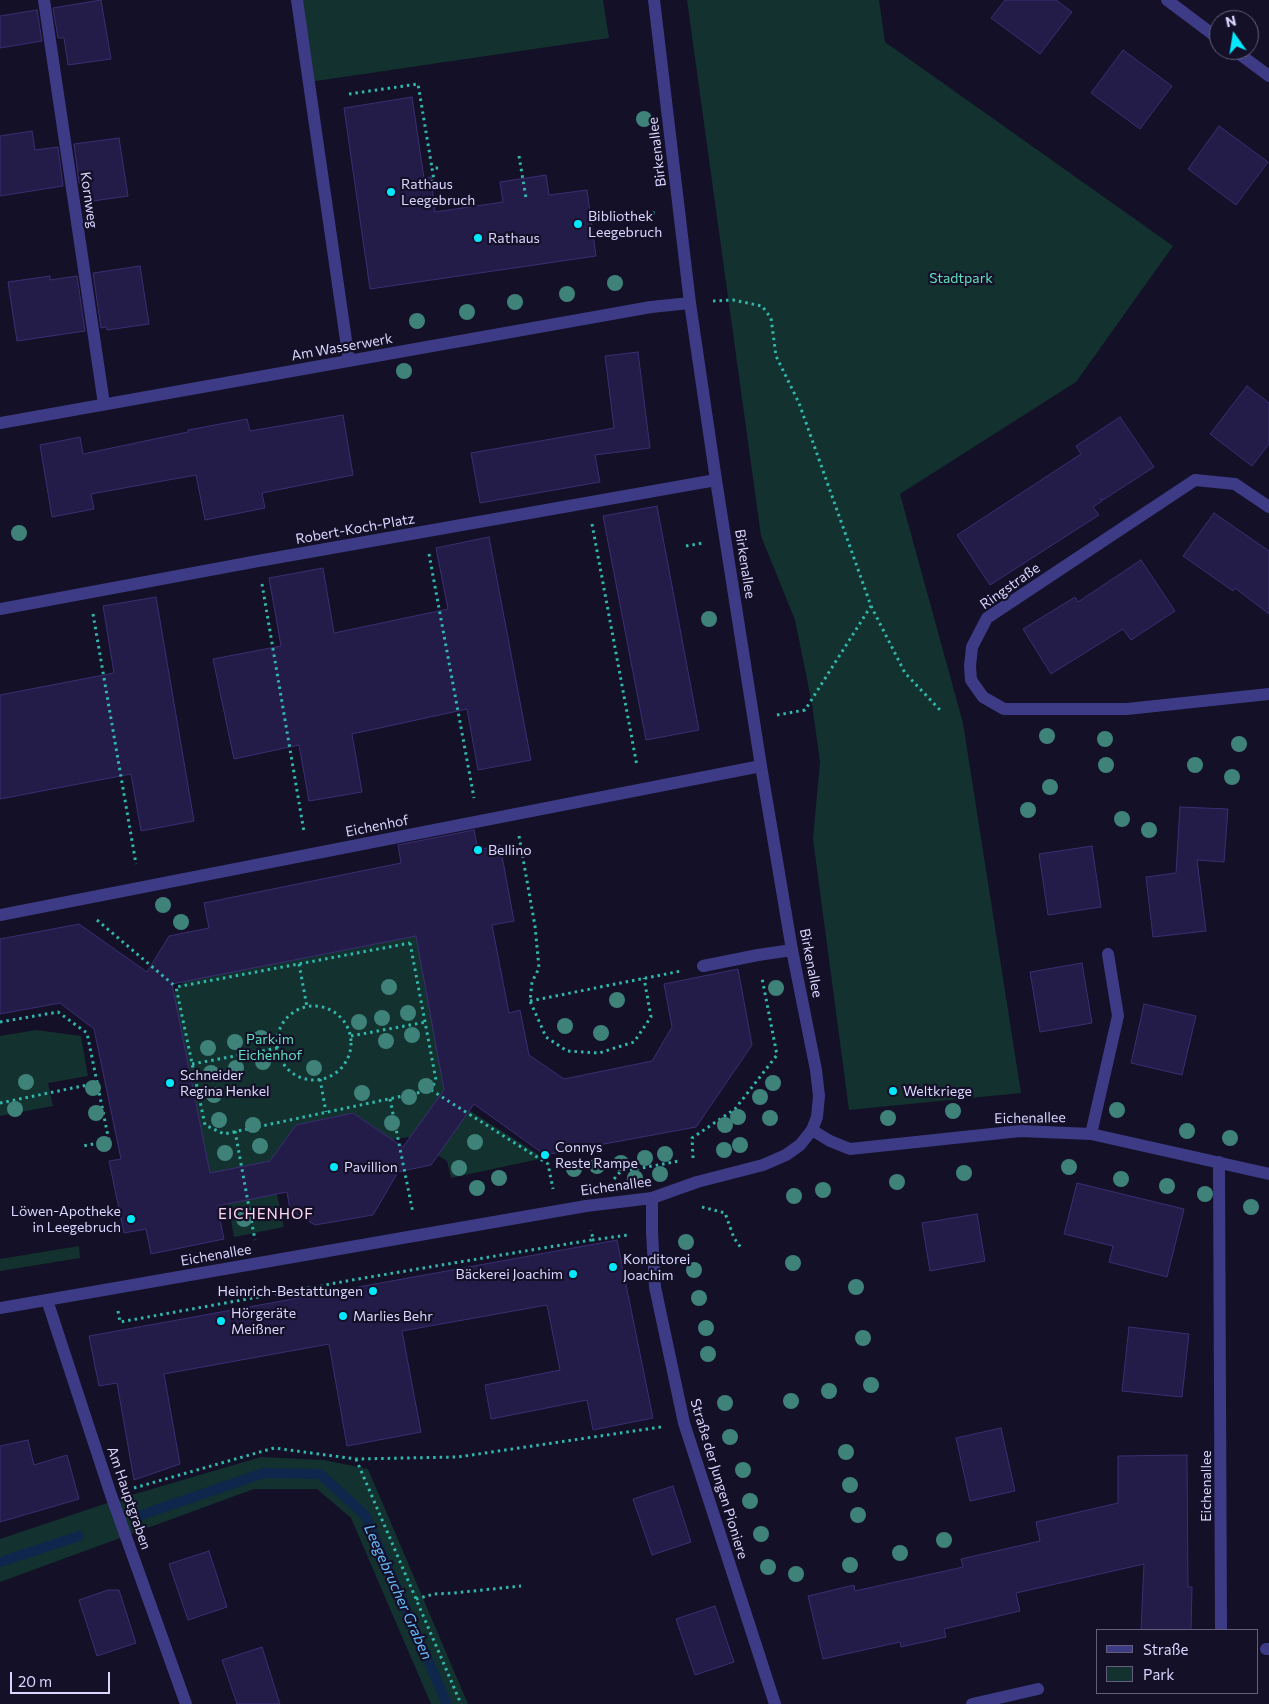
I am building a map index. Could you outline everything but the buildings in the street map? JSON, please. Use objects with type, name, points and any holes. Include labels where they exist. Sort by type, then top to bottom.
[{"type":"street","name":"Kornweg","points":[[44,0],[104,404]]},
{"type":"street","points":[[297,0],[349,361]]},
{"type":"street","name":"Birkenallee","points":[[654,0],[690,303],[716,480],[792,950],[816,1070],[819,1096],[817,1117],[812,1130]]},
{"type":"street","points":[[1167,0],[1209,31]]},
{"type":"street","points":[[1247,60],[1269,76]]},
{"type":"street","name":"Am Wasserwerk","points":[[0,423],[651,307],[690,303]]},
{"type":"street","name":"Robert-Koch-Platz","points":[[0,610],[258,561],[716,480]]},
{"type":"street","name":"Ringstraße","points":[[1269,507],[1235,484],[1195,480],[987,618],[972,647],[970,666],[971,680],[983,697],[1004,709],[1127,709],[1269,694]]},
{"type":"street","name":"Eichenhof","points":[[0,915],[761,766]]},
{"type":"street","points":[[703,966],[792,950]]},
{"type":"street","points":[[1091,1134],[1118,1016],[1108,954]]},
{"type":"street","name":"Eichenallee","points":[[0,1308],[586,1206],[652,1198],[697,1182],[763,1165],[786,1156],[800,1145],[812,1130],[830,1141],[850,1149],[1020,1131],[1091,1134],[1269,1174]]},
{"type":"street","name":"Eichenallee","points":[[1219,1162],[1221,1629]]},
{"type":"street","name":"Straße der Jungen Pioniere","points":[[652,1198],[655,1288],[684,1423],[775,1704]]},
{"type":"street","name":"Am Hauptgraben","points":[[47,1300],[111,1495],[186,1704]]},
{"type":"street","points":[[972,1704],[1038,1689]]},
{"type":"path","points":[[348,94],[418,84],[434,182],[425,183]]},
{"type":"path","points":[[519,156],[526,198]]},
{"type":"path","points":[[432,168],[439,168]]},
{"type":"path","points":[[690,303],[733,300],[762,306],[771,318],[776,356],[799,403],[871,606],[905,673],[940,710]]},
{"type":"path","points":[[588,502],[641,789]]},
{"type":"path","points":[[425,532],[478,821]]},
{"type":"path","points":[[258,561],[308,855]]},
{"type":"path","points":[[89,593],[140,887]]},
{"type":"path","points":[[754,719],[805,710],[871,606]]},
{"type":"path","points":[[515,814],[534,926],[539,968],[532,982],[530,1001],[546,1038],[567,1051],[599,1053],[634,1042],[651,1017],[644,978]]},
{"type":"path","points":[[73,900],[176,987],[205,1126],[224,1134],[431,1090],[548,1164],[557,1211]]},
{"type":"path","points":[[176,987],[410,943],[436,1080],[431,1090]]},
{"type":"path","points":[[693,1158],[692,1138],[735,1109],[777,1055],[758,955]]},
{"type":"path","points":[[299,964],[307,1007]]},
{"type":"path","points":[[530,1001],[703,966]]},
{"type":"path","points":[[318,1006],[336,1013],[348,1027],[350,1036],[349,1054],[346,1062],[333,1074],[320,1079],[306,1079],[296,1075],[282,1061],[278,1048],[279,1032],[283,1022],[299,1009],[307,1007],[318,1006]]},
{"type":"path","points":[[0,1022],[58,1012],[87,1032],[109,1141],[83,1146]]},
{"type":"path","points":[[350,1036],[426,1022]]},
{"type":"path","points":[[192,1064],[278,1048]]},
{"type":"path","points":[[320,1079],[326,1112]]},
{"type":"path","points":[[0,1103],[97,1083]]},
{"type":"path","points":[[390,1099],[418,1235]]},
{"type":"path","points":[[235,1131],[260,1263]]},
{"type":"path","points":[[701,1206],[725,1213],[734,1238],[741,1248]]},
{"type":"path","points":[[120,1322],[358,1279],[592,1240],[652,1232]]},
{"type":"path","points":[[111,1495],[274,1448],[356,1459],[458,1457],[684,1423]]},
{"type":"path","points":[[356,1459],[461,1704]]},
{"type":"path","points":[[416,1599],[434,1594],[520,1586]]},
{"type":"green space","points":[[299,0],[603,0],[609,38],[309,82]]},
{"type":"green space","name":"Stadtpark","points":[[687,0],[879,0],[885,42],[1173,246],[1076,382],[900,494],[963,723],[1021,1093],[849,1110],[813,839],[820,762],[812,704],[795,620],[761,536]]},
{"type":"green space","name":"Park im Eichenhof","points":[[411,913],[434,1028],[444,1090],[442,1093],[544,1158],[451,1178],[447,1161],[408,1137],[381,1142],[378,1130],[353,1113],[296,1125],[270,1162],[284,1227],[234,1237],[222,1171],[210,1173],[174,994],[194,968],[218,975],[377,944]]},
{"type":"green space","points":[[36,1030],[81,1036],[88,1076],[48,1083],[53,1106],[0,1116],[0,1036]]},
{"type":"green space","points":[[79,1246],[80,1258],[0,1271],[0,1259]]},
{"type":"green space","points":[[261,1457],[324,1460],[368,1469],[468,1704],[431,1704],[351,1518],[317,1489],[254,1489],[0,1582],[0,1539],[128,1496]]},
{"type":"waterway","name":"Leegebrucher Graben","points":[[141,1515],[264,1473],[320,1474],[365,1515],[447,1704]]},
{"type":"waterway","name":"Leegebrucher Graben","points":[[0,1562],[79,1536]]},
{"type":"place","name":"Rathaus Leegebruch","points":[[391,192]]},
{"type":"place","name":"Bibliothek Leegebruch","points":[[578,224]]},
{"type":"place","name":"Rathaus","points":[[478,238]]},
{"type":"place","name":"Bellino","points":[[478,850]]},
{"type":"place","name":"Schneider Regina Henkel","points":[[170,1083]]},
{"type":"place","name":"Weltkriege","points":[[893,1091]]},
{"type":"place","name":"Connys Reste Rampe","points":[[545,1155]]},
{"type":"place","name":"Pavillion","points":[[334,1167]]},
{"type":"place","name":"Löwen-Apotheke in Leegebruch","points":[[131,1219]]},
{"type":"place","name":"Konditorei Joachim","points":[[613,1267]]},
{"type":"place","name":"Bäckerei Joachim","points":[[573,1274]]},
{"type":"place","name":"Heinrich-Bestattungen","points":[[373,1291]]},
{"type":"place","name":"Marlies Behr","points":[[343,1316]]},
{"type":"place","name":"Hörgeräte Meißner","points":[[221,1321]]},
{"type":"district","name":"EICHENHOF","points":[[266,1214]]}]
